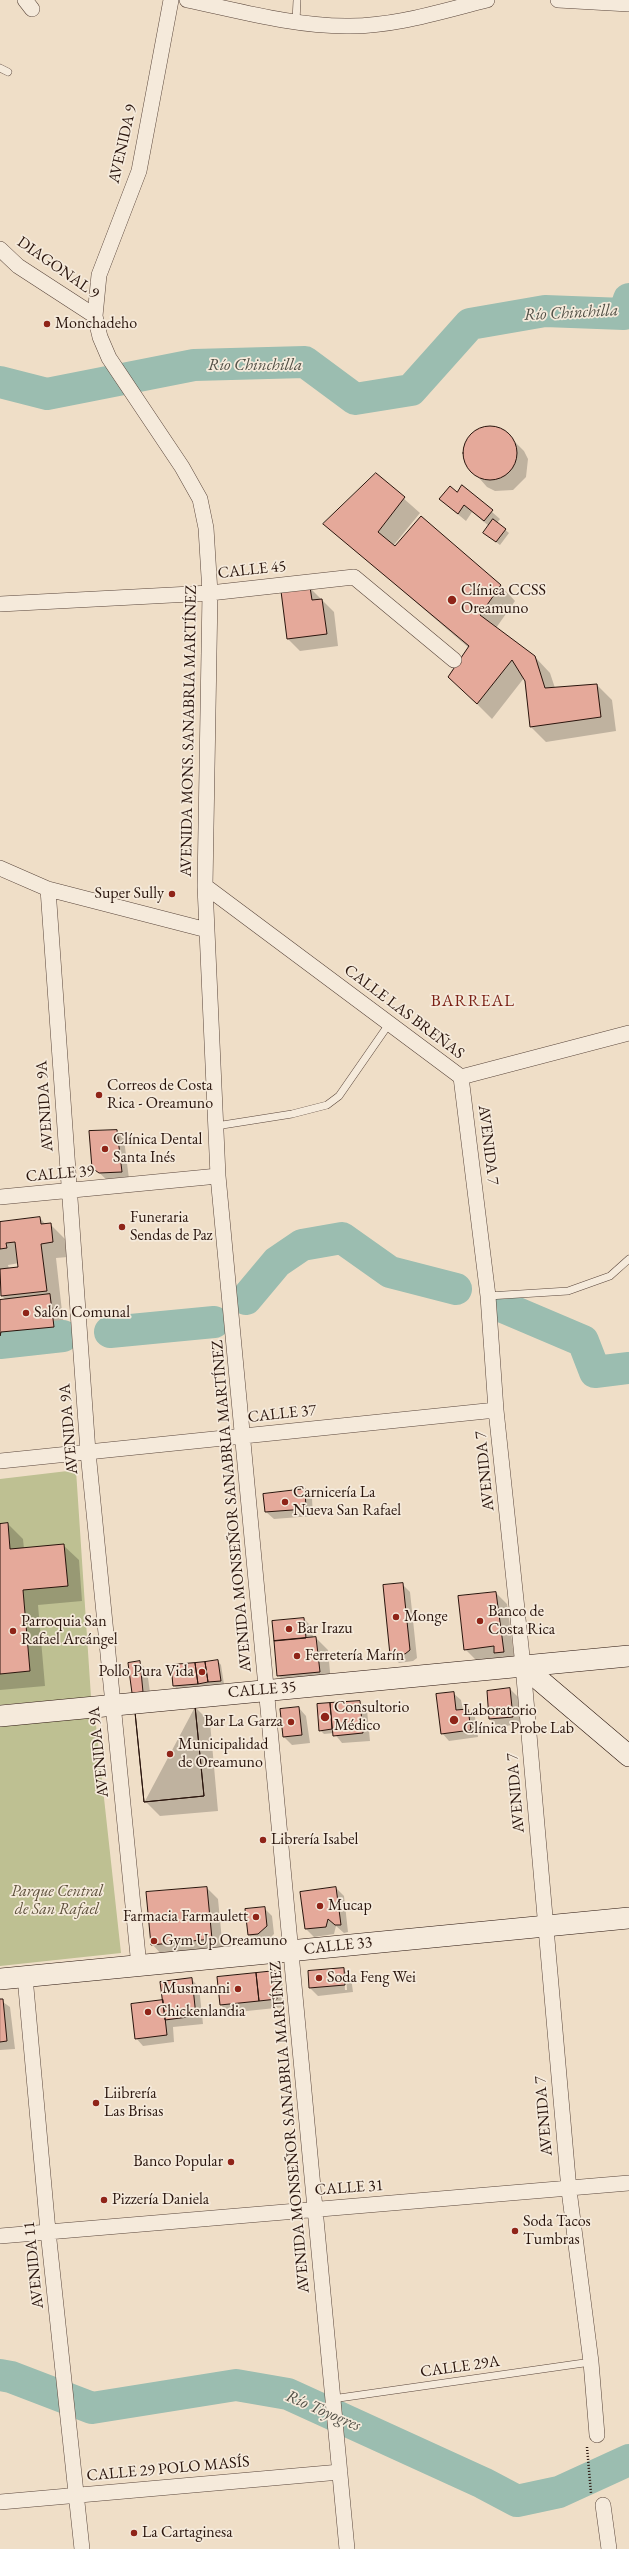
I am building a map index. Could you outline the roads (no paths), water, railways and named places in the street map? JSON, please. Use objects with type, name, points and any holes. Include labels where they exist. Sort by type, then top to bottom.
[{"type":"main road","name":"CALLE 35","points":[[0,1716],[268,1689],[629,1656]]},
{"type":"main road","points":[[523,1666],[629,1756]]},
{"type":"main road","name":"CALLE 33","points":[[0,1979],[629,1918]]},
{"type":"street","name":"AVENIDA 9","points":[[95,316],[99,275],[138,171],[171,0]]},
{"type":"street","points":[[187,0],[296,22],[347,26],[388,23],[487,0]]},
{"type":"street","points":[[558,0],[629,4]]},
{"type":"street","name":"DIAGONAL 9","points":[[0,249],[18,266],[95,316]]},
{"type":"street","name":"AVENIDA MONS. SANABRIA MARTÍNEZ","points":[[95,316],[100,337],[109,358],[139,402],[200,499],[206,528],[210,593],[205,886],[218,1176]]},
{"type":"street","name":"CALLE 45","points":[[0,604],[210,593],[354,577],[454,660]]},
{"type":"street","points":[[0,868],[48,888],[207,930]]},
{"type":"street","name":"CALLE LAS BREÑAS","points":[[205,886],[461,1077],[629,1033]]},
{"type":"street","name":"AVENIDA 9A","points":[[48,888],[88,1452],[139,1966]]},
{"type":"street","name":"AVENIDA 7","points":[[461,1077],[488,1296],[496,1410],[523,1666],[569,2190],[591,2362],[597,2435]]},
{"type":"street","name":"CALLE 39","points":[[0,1197],[218,1176]]},
{"type":"street","name":"AVENIDA MONSEÑOR SANABRIA MARTÍNEZ","points":[[218,1176],[268,1689],[347,2549]]},
{"type":"street","name":"CALLE 37","points":[[0,1461],[496,1410]]},
{"type":"street","name":"AVENIDA 11","points":[[25,1977],[48,2231],[64,2369],[82,2549]]},
{"type":"street","name":"CALLE 31","points":[[0,2236],[316,2208],[569,2190],[629,2183]]},
{"type":"street","name":"CALLE 29 POLO MASÍS","points":[[0,2502],[340,2472]]},
{"type":"street","points":[[598,2503],[609,2549]]},
{"type":"lane","points":[[296,22],[297,0]]},
{"type":"lane","points":[[0,68],[8,72]]},
{"type":"lane","points":[[216,1126],[292,1114],[327,1105],[339,1096],[390,1024]]},
{"type":"lane","points":[[488,1296],[568,1291],[610,1276],[629,1259]]},
{"type":"lane","name":"CALLE 29A","points":[[333,2401],[591,2362]]},
{"type":"waterway","name":"Río Chinchilla","points":[[0,382],[47,394],[194,365],[305,362],[355,399],[411,390],[470,324],[545,311],[624,314],[629,299]]},
{"type":"waterway","points":[[246,1299],[277,1262],[302,1245],[342,1238],[390,1272],[456,1289]]},
{"type":"waterway","points":[[503,1307],[583,1341],[595,1372],[629,1368]]},
{"type":"waterway","points":[[110,1332],[214,1322]]},
{"type":"waterway","points":[[0,1343],[63,1336]]},
{"type":"waterway","name":"Río Toyogres","points":[[0,2375],[11,2377],[92,2408],[236,2385],[288,2394],[483,2483],[517,2501],[559,2492],[629,2460]]},
{"type":"place","name":"Monchadeho","points":[[47,324]]},
{"type":"place","name":"Clínica CCSS Oreamuno","points":[[452,600]]},
{"type":"place","name":"Super Sully","points":[[172,894]]},
{"type":"place","name":"Correos de Costa Rica - Oreamuno","points":[[99,1095]]},
{"type":"place","name":"Clínica Dental Santa Inés","points":[[105,1149]]},
{"type":"place","name":"Funeraria Sendas de Paz","points":[[122,1227]]},
{"type":"place","name":"Salón Comunal","points":[[26,1313]]},
{"type":"place","name":"Carnicería La Nueva San Rafael","points":[[285,1502]]},
{"type":"place","name":"Monge","points":[[396,1617]]},
{"type":"place","name":"Banco de Costa Rica","points":[[480,1621]]},
{"type":"place","name":"Bar Irazu","points":[[289,1629]]},
{"type":"place","name":"Parroquia San Rafael Arcángel","points":[[13,1631]]},
{"type":"place","name":"Ferretería Marín","points":[[297,1656]]},
{"type":"place","name":"Pollo Pura Vida","points":[[202,1672]]},
{"type":"place","name":"Consultorio Médico","points":[[325,1717]]},
{"type":"place","name":"Laboratorio Clínica Probe Lab","points":[[454,1720]]},
{"type":"place","name":"Bar La Garza","points":[[291,1722]]},
{"type":"place","name":"Municipalidad de Oreamuno","points":[[170,1754]]},
{"type":"place","name":"Librería Isabel","points":[[263,1840]]},
{"type":"place","name":"Mucap","points":[[320,1906]]},
{"type":"place","name":"Farmacia Farmaulett","points":[[256,1917]]},
{"type":"place","name":"Gym Up Oreamuno","points":[[154,1941]]},
{"type":"place","name":"Soda Feng Wei","points":[[319,1978]]},
{"type":"place","name":"Musmanni","points":[[238,1989]]},
{"type":"place","name":"Chickenlandia","points":[[148,2012]]},
{"type":"place","name":"Liibrería Las Brisas","points":[[96,2103]]},
{"type":"place","name":"Banco Popular","points":[[231,2162]]},
{"type":"place","name":"Pizzería Daniela","points":[[104,2200]]},
{"type":"place","name":"Soda Tacos Tumbras","points":[[515,2231]]},
{"type":"place","name":"La Cartaginesa","points":[[134,2533]]},
{"type":"district","name":"BARREAL","points":[[473,1001]]},
{"type":"park label","name":"Parque Central de San Rafael","points":[[57,1901]]}]
